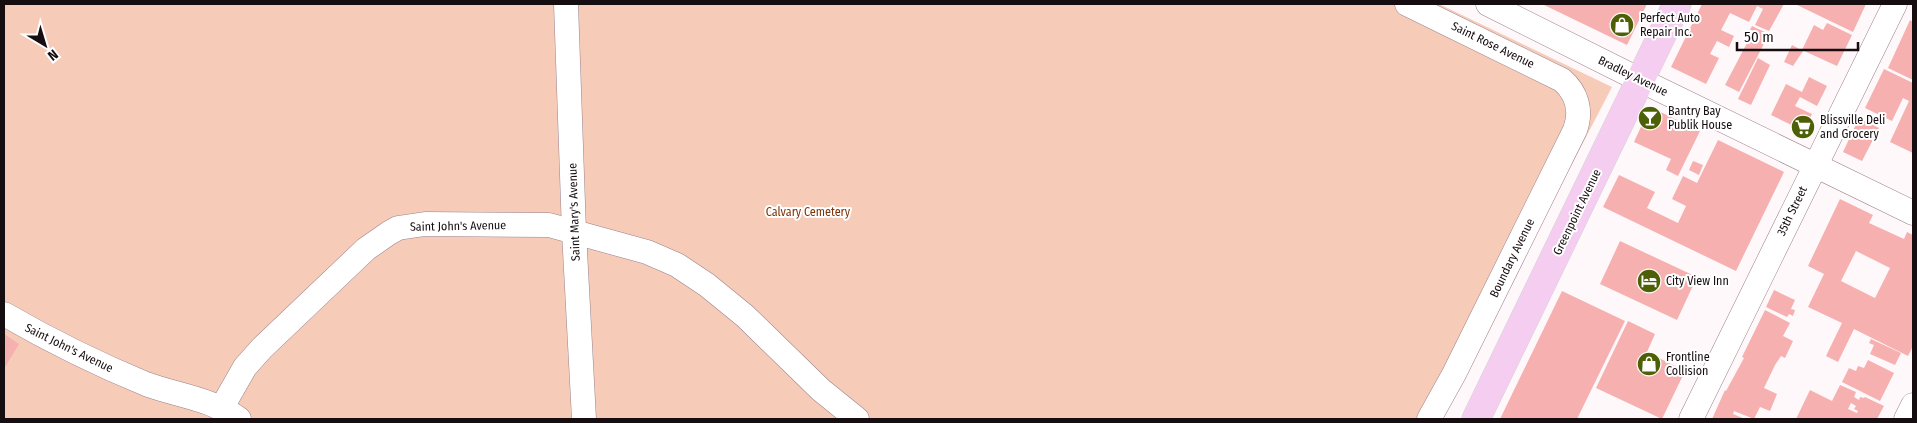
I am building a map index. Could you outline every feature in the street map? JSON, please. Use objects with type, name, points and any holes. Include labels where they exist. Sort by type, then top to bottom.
[{"type":"main road","name":"Greenpoint Avenue","points":[[1476,419],[1677,4]]},
{"type":"street","name":"Saint Mary's Avenue","points":[[566,4],[574,232],[584,419]]},
{"type":"street","name":"Saint Rose Avenue","points":[[1407,4],[1555,76],[1566,84],[1574,94]]},
{"type":"street","name":"Bradley Avenue","points":[[1488,4],[1913,213]]},
{"type":"street","name":"35th Street","points":[[1692,419],[1895,4]]},
{"type":"street","name":"Boundary Avenue","points":[[1429,419],[1454,374],[1575,130],[1579,111],[1574,94]]},
{"type":"street","name":"Saint John's Avenue","points":[[4,314],[57,343],[118,372],[230,414],[246,368],[267,342],[366,249],[389,233],[407,226],[435,224],[549,225],[647,252],[677,264],[745,316],[778,346],[821,390],[857,419]]},
{"type":"street","points":[[1906,419],[1913,405]]},
{"type":"green space","name":"Calvary Cemetery","points":[[4,4],[1439,4],[1612,87],[1440,419],[4,419]]},
{"type":"building","points":[[1542,4],[1647,4],[1627,45]]},
{"type":"building","points":[[1702,4],[1784,4],[1769,31],[1755,25],[1763,9],[1757,6],[1749,22],[1730,13],[1721,30],[1734,36],[1729,47],[1717,41],[1710,54],[1719,58],[1706,84],[1671,67]]},
{"type":"building","points":[[1795,4],[1866,4],[1853,32]]},
{"type":"building","points":[[1910,20],[1913,22],[1913,80],[1888,68]]},
{"type":"building","points":[[1827,23],[1852,35],[1837,66],[1802,50],[1814,25],[1823,30]]},
{"type":"building","points":[[1752,26],[1769,34],[1739,92],[1725,85],[1747,43],[1756,47],[1744,41]]},
{"type":"building","points":[[1792,45],[1803,51],[1793,66],[1784,62]]},
{"type":"building","points":[[1758,58],[1770,65],[1751,105],[1738,99]]},
{"type":"building","points":[[1884,69],[1913,83],[1913,153],[1890,142],[1909,101],[1903,98],[1892,121],[1865,108]]},
{"type":"building","points":[[1809,77],[1827,86],[1817,106],[1800,97],[1795,106],[1812,114],[1804,131],[1771,115],[1786,84],[1802,92]]},
{"type":"building","points":[[1650,107],[1700,131],[1678,176],[1666,170],[1671,159],[1634,142]]},
{"type":"building","points":[[1859,118],[1879,128],[1862,161],[1843,152]]},
{"type":"building","points":[[1718,140],[1784,172],[1736,271],[1603,207],[1619,175],[1655,192],[1647,208],[1678,223],[1686,206],[1672,199],[1683,176],[1697,183]]},
{"type":"building","points":[[1693,161],[1703,165],[1699,175],[1689,170]]},
{"type":"building","points":[[1840,199],[1873,215],[1869,223],[1904,239],[1907,232],[1913,235],[1913,346],[1908,356],[1854,329],[1838,362],[1826,356],[1842,323],[1808,307],[1824,274],[1808,266]],"holes":[[[1856,251],[1890,268],[1875,298],[1841,281]]]},
{"type":"building","name":"City View Inn","points":[[1620,241],[1697,277],[1677,320],[1600,284]]},
{"type":"building","points":[[1774,290],[1795,300],[1791,309],[1795,310],[1793,316],[1789,314],[1787,317],[1766,307]]},
{"type":"building","points":[[1562,291],[1625,321],[1577,419],[1500,419]]},
{"type":"building","points":[[1765,310],[1790,323],[1783,336],[1793,341],[1785,358],[1781,356],[1775,365],[1764,388],[1777,394],[1770,411],[1760,407],[1754,419],[1734,411],[1733,414],[1745,419],[1712,419],[1725,390],[1744,358],[1742,357]]},
{"type":"building","points":[[1628,321],[1655,334],[1647,352],[1685,371],[1662,419],[1596,388]]},
{"type":"building","points":[[4,334],[19,344],[4,369]]},
{"type":"building","points":[[1871,339],[1901,353],[1895,365],[1870,354],[1874,345],[1869,343]]},
{"type":"building","points":[[1868,360],[1894,373],[1880,401],[1842,382],[1849,368],[1856,371],[1858,366],[1864,368]]},
{"type":"building","points":[[1840,385],[1856,392],[1854,397],[1859,400],[1860,397],[1865,397],[1884,406],[1877,419],[1796,419],[1810,390],[1832,401]],"holes":[[[1851,403],[1856,406],[1854,409],[1858,411],[1857,413],[1848,409]]]},
{"type":"place","name":"Perfect Auto Repair Inc.","points":[[1622,25]]},
{"type":"place","name":"Bantry Bay Publik House","points":[[1650,118]]},
{"type":"place","name":"Blissville Deli and Grocery","points":[[1803,127]]},
{"type":"place","name":"City View Inn","points":[[1649,281]]},
{"type":"place","name":"Frontline Collision","points":[[1649,364]]}]
